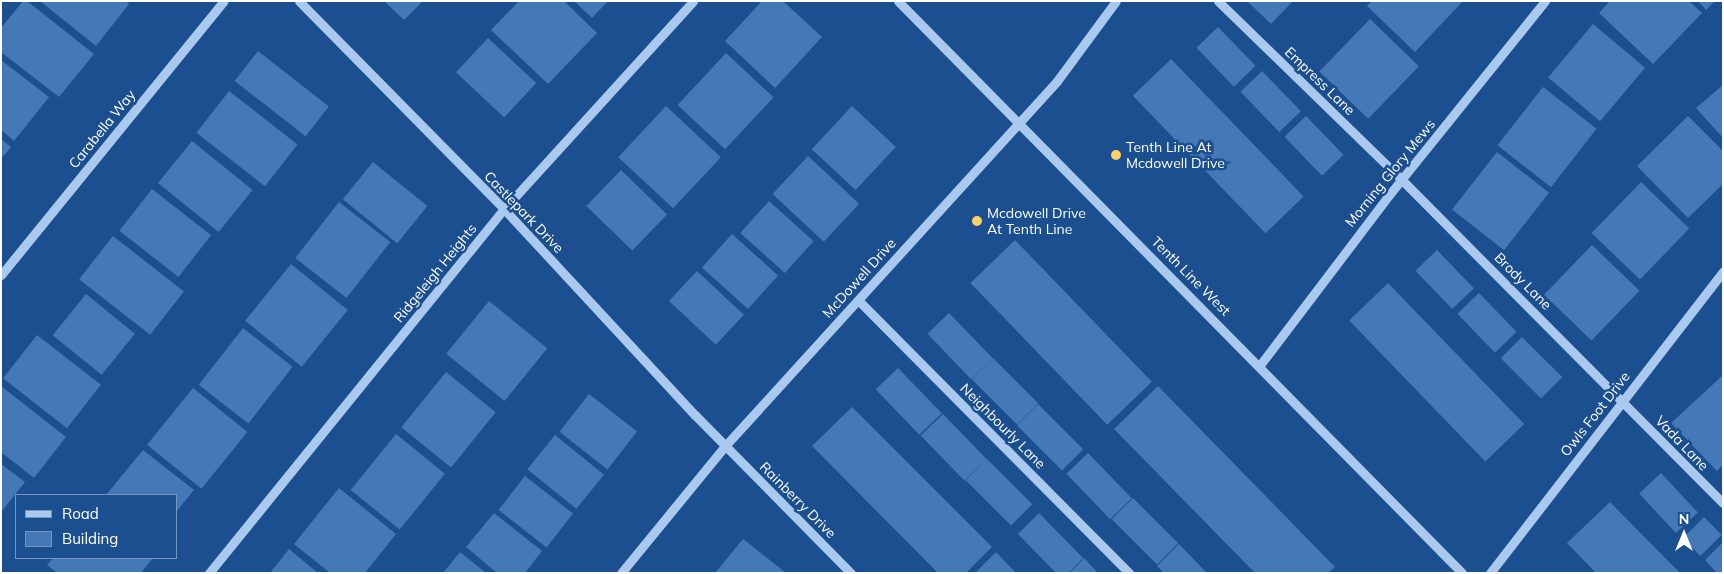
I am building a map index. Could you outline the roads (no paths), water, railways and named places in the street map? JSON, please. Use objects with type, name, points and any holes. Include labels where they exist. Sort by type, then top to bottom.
[{"type":"street","name":"Carabella Way","points":[[1,275],[224,1]]},
{"type":"street","name":"Castlepark Drive","points":[[299,1],[504,209],[725,446]]},
{"type":"street","name":"Ridgeleigh Heights","points":[[209,573],[504,209],[693,1]]},
{"type":"street","name":"Tenth Line West","points":[[898,1],[1260,365],[1462,573]]},
{"type":"street","name":"McDowell Drive","points":[[621,573],[725,446],[1057,81],[1116,1]]},
{"type":"street","name":"Empress Lane","points":[[1218,1],[1403,181]]},
{"type":"street","name":"Morning Glory Mews","points":[[1260,365],[1389,195],[1403,181],[1545,1]]},
{"type":"street","name":"Brody Lane","points":[[1403,181],[1622,401]]},
{"type":"street","name":"Owls Foot Drive","points":[[1490,573],[1723,272]]},
{"type":"street","name":"Neighbourly Lane","points":[[858,300],[1129,573]]},
{"type":"street","name":"Vada Lane","points":[[1622,401],[1723,504]]},
{"type":"street","name":"Rainberry Drive","points":[[725,446],[851,573]]},
{"type":"place","name":"Tenth Line At Mcdowell Drive","points":[[1116,155]]},
{"type":"place","name":"Mcdowell Drive At Tenth Line","points":[[977,221]]}]
